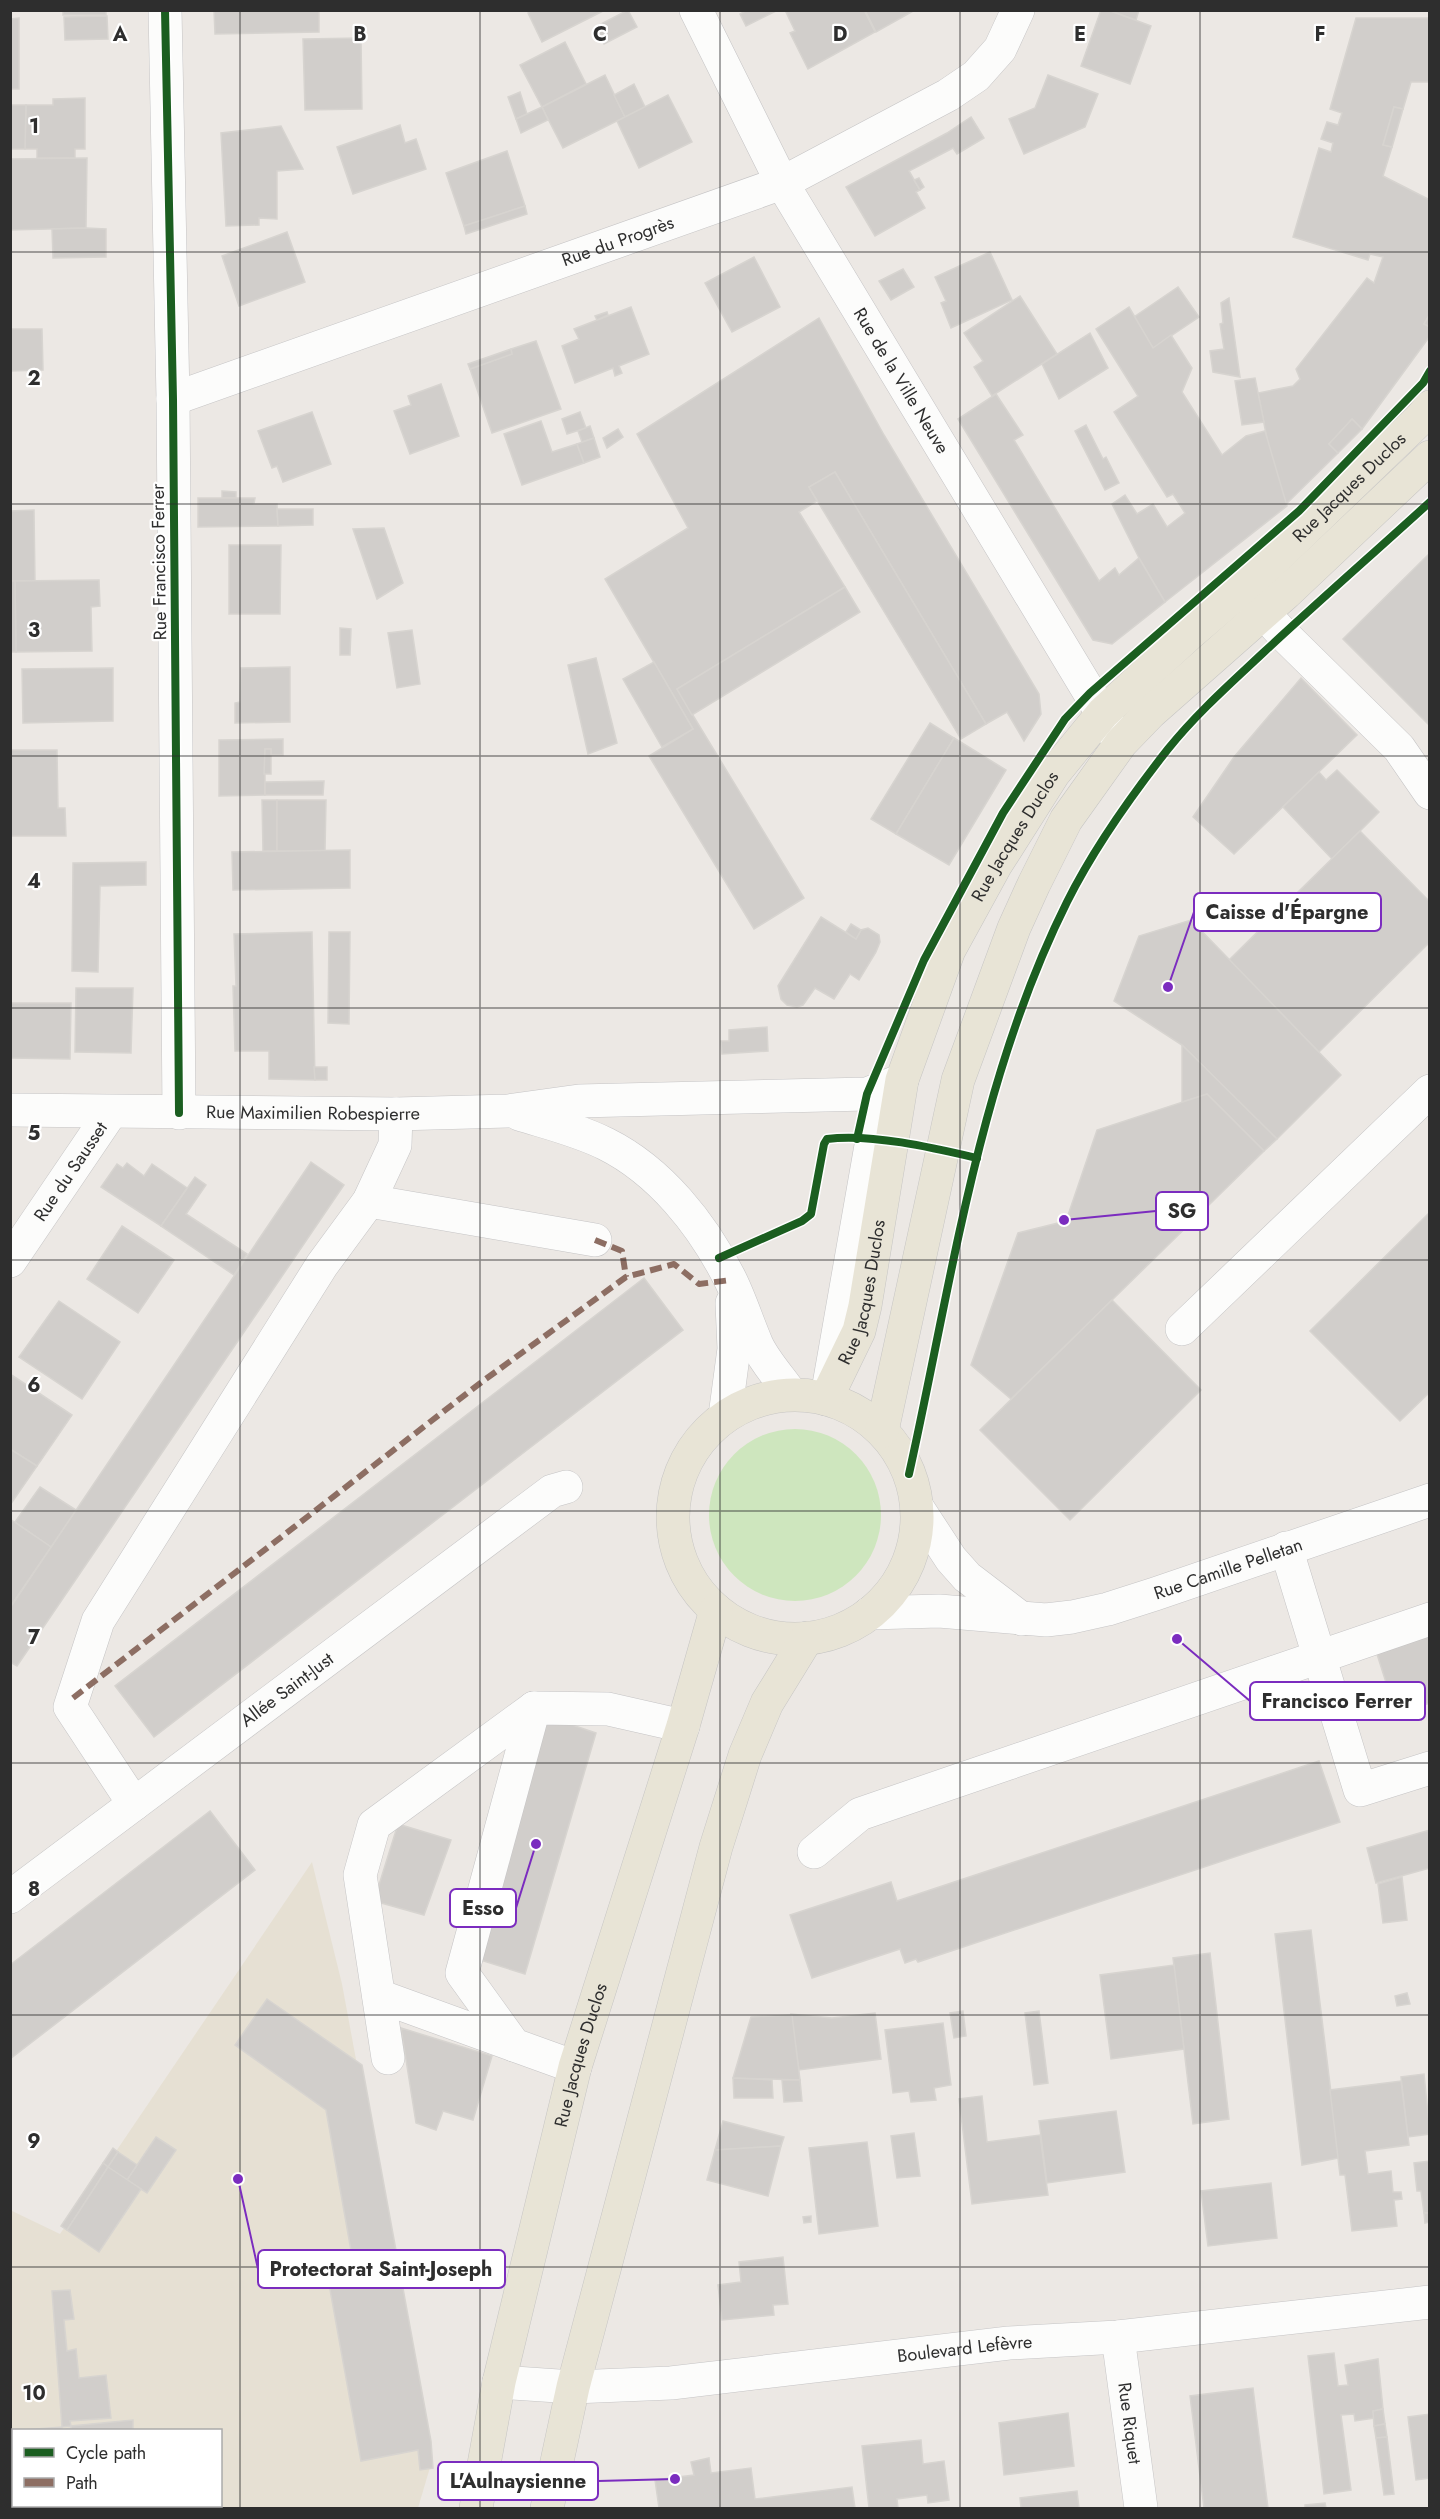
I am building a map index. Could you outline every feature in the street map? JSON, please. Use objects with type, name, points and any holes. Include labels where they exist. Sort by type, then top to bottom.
[{"type":"main road","name":"Rue Jacques Duclos","points":[[882,1431],[958,1080],[987,997],[1034,884],[1066,820],[1121,743],[1420,420],[1430,406]]},
{"type":"main road","name":"Rue Jacques Duclos","points":[[826,1399],[859,1331],[902,1080],[949,950],[969,910],[1054,773],[1103,713],[1188,635],[1252,602],[1430,457]]},
{"type":"main road","points":[[791,1394],[826,1399],[860,1414],[882,1431],[902,1458],[909,1474],[917,1507],[915,1537],[906,1566],[891,1592],[870,1613],[837,1631],[807,1638],[765,1636],[740,1626],[716,1610],[692,1583],[676,1549],[672,1512],[680,1474],[698,1441],[725,1416],[756,1400],[791,1394]]},
{"type":"main road","name":"Rue Jacques Duclos","points":[[476,2508],[499,2382],[575,2067],[683,1726],[716,1610]]},
{"type":"main road","points":[[547,2508],[573,2387],[691,1935],[719,1837],[745,1755],[767,1703],[807,1638]]},
{"type":"street","name":"Rue Francisco Ferrer","points":[[165,10],[173,399],[179,1113]]},
{"type":"street","name":"Rue de la Ville Neuve","points":[[696,10],[782,183],[1121,743]]},
{"type":"street","name":"Rue du Progrès","points":[[173,399],[782,183],[948,95],[976,76],[1000,49],[1018,10]]},
{"type":"street","points":[[1252,602],[1399,748],[1430,793]]},
{"type":"street","name":"Rue Maximilien Robespierre","points":[[10,1110],[396,1114],[508,1111],[579,1101],[867,1095],[902,1080]]},
{"type":"street","points":[[1182,1329],[1430,1091]]},
{"type":"street","name":"Rue Maximilien Robespierre","points":[[508,1111],[578,1132],[608,1144],[642,1167],[673,1195],[698,1226],[731,1280],[758,1347],[791,1394]]},
{"type":"street","name":"Rue du Sausset","points":[[10,1260],[111,1112]]},
{"type":"street","points":[[134,1804],[70,1707],[98,1621],[322,1265],[369,1201],[395,1145],[396,1114]]},
{"type":"street","points":[[369,1201],[595,1240]]},
{"type":"street","name":"Rue Maximilien Robespierre","points":[[725,1416],[734,1349],[731,1280]]},
{"type":"street","name":"Allée Saint-Just","points":[[10,1897],[552,1491],[566,1487]]},
{"type":"street","name":"Rue Camille Pelletan","points":[[870,1613],[939,1611],[1022,1619],[1055,1619],[1108,1609],[1430,1500]]},
{"type":"street","points":[[917,1507],[951,1559],[966,1577],[1022,1619]]},
{"type":"street","points":[[1286,1548],[1360,1790],[1430,1768]]},
{"type":"street","points":[[814,1852],[860,1814],[1430,1619]]},
{"type":"street","points":[[388,2058],[360,1875],[374,1825],[534,1708],[608,1709],[683,1726]]},
{"type":"street","points":[[514,2045],[462,1973],[534,1708]]},
{"type":"street","points":[[379,1996],[575,2067]]},
{"type":"street","name":"Boulevard Lefèvre","points":[[499,2382],[573,2387],[671,2383],[1009,2343],[1118,2337],[1430,2301]]},
{"type":"street","name":"Rue Riquet","points":[[1118,2337],[1141,2508]]},
{"type":"shaded area","points":[[312,1862],[342,1984],[431,2464],[418,2508],[11,2508],[10,2210],[60,2234]]},
{"type":"green space","points":[[795,1429],[812,1430],[828,1435],[843,1443],[856,1454],[867,1467],[875,1482],[880,1498],[880,1532],[875,1548],[867,1563],[856,1576],[843,1587],[828,1595],[812,1600],[795,1601],[778,1600],[762,1595],[747,1587],[734,1576],[723,1563],[715,1548],[710,1532],[709,1515],[710,1498],[715,1482],[723,1467],[734,1454],[747,1443],[762,1435],[778,1430]]},
{"type":"building","points":[[63,10],[106,10],[106,15],[63,15]]},
{"type":"building","points":[[214,10],[319,10],[319,32],[215,34]]},
{"type":"building","points":[[532,10],[605,10],[542,42],[528,13]]},
{"type":"building","points":[[628,10],[637,27],[604,44],[595,27]]},
{"type":"building","points":[[747,10],[778,10],[746,26],[740,14]]},
{"type":"building","points":[[785,10],[864,10],[875,32],[808,69],[790,33],[795,31]]},
{"type":"building","points":[[865,10],[915,10],[876,32]]},
{"type":"building","points":[[1101,10],[1108,10],[1151,26],[1130,84],[1081,66]]},
{"type":"building","points":[[1108,10],[1139,10],[1136,20]]},
{"type":"building","points":[[107,16],[108,39],[65,40],[64,17]]},
{"type":"building","points":[[19,18],[19,89],[10,89],[10,19]]},
{"type":"building","points":[[1356,18],[1430,18],[1430,82],[1411,82],[1403,109],[1394,107],[1383,145],[1392,147],[1383,176],[1430,200],[1430,314],[1424,324],[1430,327],[1430,336],[1362,429],[1352,419],[1329,444],[1338,453],[1286,504],[1270,454],[1258,393],[1293,386],[1300,379],[1296,369],[1367,278],[1374,283],[1383,257],[1370,254],[1368,260],[1293,237],[1319,148],[1331,152],[1333,143],[1321,139],[1327,122],[1338,125],[1342,113],[1330,109]]},
{"type":"building","points":[[361,38],[362,109],[305,110],[303,39]]},
{"type":"building","points":[[565,42],[586,84],[542,107],[520,65]]},
{"type":"building","points":[[605,75],[625,117],[563,148],[542,107]]},
{"type":"building","points":[[1048,75],[1098,94],[1085,127],[1024,154],[1009,119],[1035,108]]},
{"type":"building","points":[[634,84],[645,107],[625,117],[614,95]]},
{"type":"building","points":[[520,92],[527,114],[516,119],[508,97]]},
{"type":"building","points":[[668,95],[692,142],[639,168],[617,121]]},
{"type":"building","points":[[85,98],[85,149],[75,149],[75,158],[37,158],[37,149],[25,149],[26,105],[53,105],[53,99]]},
{"type":"building","points":[[10,105],[26,105],[25,149],[10,149]]},
{"type":"building","points":[[542,107],[548,120],[521,133],[516,119]]},
{"type":"building","points":[[1394,107],[1403,109],[1392,147],[1383,145]]},
{"type":"building","points":[[971,117],[984,138],[957,154],[953,148],[909,171],[920,190],[916,192],[925,208],[875,236],[846,187],[947,133]]},
{"type":"building","points":[[400,125],[405,143],[416,139],[426,169],[353,194],[337,147]]},
{"type":"building","points":[[281,126],[303,169],[277,171],[277,219],[259,218],[259,225],[226,226],[221,133]]},
{"type":"building","points":[[507,151],[525,206],[464,226],[446,173]]},
{"type":"building","points":[[87,158],[86,228],[10,230],[10,159]]},
{"type":"building","points":[[919,178],[924,187],[920,190],[914,180]]},
{"type":"building","points":[[525,206],[527,214],[466,234],[464,226]]},
{"type":"building","points":[[52,229],[106,229],[106,257],[53,258]]},
{"type":"building","points":[[287,232],[305,282],[239,306],[222,256]]},
{"type":"building","points":[[990,252],[1012,300],[951,328],[941,303],[946,301],[935,277]]},
{"type":"building","points":[[754,257],[780,307],[732,332],[705,283]]},
{"type":"building","points":[[903,269],[914,287],[891,300],[879,281]]},
{"type":"building","points":[[1178,287],[1199,317],[1153,348],[1134,317]]},
{"type":"building","points":[[1020,296],[1057,354],[992,396],[974,367],[983,361],[964,333]]},
{"type":"building","points":[[1229,298],[1240,377],[1213,372],[1210,351],[1224,349],[1220,324],[1223,323],[1221,303]]},
{"type":"building","points":[[631,307],[649,354],[619,366],[622,373],[615,376],[613,368],[575,383],[562,346],[579,339],[574,329]]},
{"type":"building","points":[[1129,307],[1153,348],[1171,335],[1192,368],[1182,392],[1222,455],[1246,436],[1265,431],[1287,506],[1165,602],[1139,558],[1112,504],[1125,495],[1137,514],[1153,504],[1167,527],[1185,513],[1173,494],[1167,497],[1114,412],[1138,396],[1096,329]]},
{"type":"building","points":[[607,312],[608,315],[597,320],[595,316]]},
{"type":"building","points":[[1430,314],[1430,327],[1424,324]]},
{"type":"building","points":[[819,318],[884,435],[1039,694],[1041,714],[1024,741],[1007,712],[986,724],[835,472],[809,487],[817,501],[799,512],[845,587],[677,689],[804,898],[754,929],[649,756],[693,729],[605,579],[688,528],[637,434]]},
{"type":"building","points":[[10,329],[42,329],[43,370],[10,371]]},
{"type":"building","points":[[1090,333],[1108,368],[1059,399],[1042,364]]},
{"type":"building","points":[[536,341],[561,409],[492,433],[470,369],[512,354],[511,349]]},
{"type":"building","points":[[511,349],[512,354],[470,369],[468,364]]},
{"type":"building","points":[[1255,378],[1264,422],[1242,425],[1235,381]]},
{"type":"building","points":[[441,384],[459,436],[410,454],[394,411],[411,405],[408,396]]},
{"type":"building","points":[[996,394],[1023,435],[1014,440],[1099,581],[1115,568],[1119,575],[1139,558],[1165,602],[1112,644],[1093,640],[958,419]]},
{"type":"building","points":[[312,412],[331,464],[283,482],[277,466],[272,468],[258,431]]},
{"type":"building","points":[[580,412],[586,428],[567,434],[562,419]]},
{"type":"building","points":[[1352,419],[1362,429],[1338,453],[1329,444]]},
{"type":"building","points":[[541,421],[552,452],[577,444],[584,463],[522,485],[504,434]]},
{"type":"building","points":[[1086,425],[1103,459],[1106,457],[1119,483],[1105,490],[1075,431]]},
{"type":"building","points":[[590,426],[594,438],[582,442],[578,431]]},
{"type":"building","points":[[618,429],[623,437],[607,448],[603,438]]},
{"type":"building","points":[[594,438],[600,457],[584,463],[577,444]]},
{"type":"building","points":[[835,472],[986,724],[961,739],[809,487]]},
{"type":"building","points":[[222,491],[236,492],[236,498],[222,498]]},
{"type":"building","points":[[198,498],[255,498],[254,504],[277,504],[278,526],[198,527]]},
{"type":"building","points":[[277,509],[313,509],[313,525],[278,526]]},
{"type":"building","points":[[34,510],[35,581],[10,581],[10,511]]},
{"type":"building","points":[[384,528],[403,583],[377,599],[353,529]]},
{"type":"building","points":[[229,545],[281,545],[280,614],[229,614]]},
{"type":"building","points":[[1430,553],[1430,726],[1343,639]]},
{"type":"building","points":[[99,580],[100,606],[91,607],[92,651],[16,652],[15,581]]},
{"type":"building","points":[[10,581],[15,581],[16,652],[10,652]]},
{"type":"building","points":[[845,587],[860,612],[692,715],[677,689]]},
{"type":"building","points":[[340,628],[351,629],[350,655],[340,655]]},
{"type":"building","points":[[412,630],[420,684],[397,688],[388,633]]},
{"type":"building","points":[[596,658],[617,743],[588,754],[568,665]]},
{"type":"building","points":[[654,662],[693,729],[662,747],[623,679]]},
{"type":"building","points":[[290,667],[290,722],[235,723],[235,703],[240,702],[241,668]]},
{"type":"building","points":[[113,668],[113,721],[23,723],[22,669]]},
{"type":"building","points":[[1301,678],[1357,735],[1234,854],[1193,817],[1234,757]]},
{"type":"building","points":[[930,723],[954,738],[896,834],[871,819]]},
{"type":"building","points":[[954,738],[1006,770],[949,865],[896,834]]},
{"type":"building","points":[[283,739],[283,755],[271,755],[271,749],[265,749],[265,795],[219,796],[219,740]]},
{"type":"building","points":[[265,749],[271,749],[271,774],[264,774]]},
{"type":"building","points":[[10,750],[57,750],[58,808],[65,808],[66,836],[10,836]]},
{"type":"building","points":[[1337,770],[1379,812],[1332,859],[1283,807],[1319,772],[1326,780]]},
{"type":"building","points":[[324,781],[323,795],[265,795],[265,782]]},
{"type":"building","points":[[262,800],[277,800],[277,851],[263,851]]},
{"type":"building","points":[[277,800],[326,800],[325,851],[277,851]]},
{"type":"building","points":[[1360,831],[1430,902],[1430,942],[1319,1052],[1229,960]]},
{"type":"building","points":[[350,850],[350,888],[233,890],[232,852]]},
{"type":"building","points":[[146,862],[146,885],[100,886],[98,972],[72,971],[73,863]]},
{"type":"building","points":[[821,917],[856,939],[861,930],[868,928],[879,935],[880,942],[859,980],[850,974],[834,999],[815,988],[803,1005],[797,1007],[787,1005],[781,999],[778,986]]},
{"type":"building","points":[[1191,920],[1341,1075],[1277,1139],[1182,1045],[1114,1001],[1139,936]]},
{"type":"building","points":[[851,924],[861,930],[856,939],[846,932]]},
{"type":"building","points":[[312,932],[315,1080],[269,1079],[269,1051],[235,1051],[234,934]]},
{"type":"building","points":[[329,932],[350,932],[349,1024],[328,1023]]},
{"type":"building","points":[[76,988],[133,988],[131,1053],[75,1052]]},
{"type":"building","points":[[10,1003],[71,1003],[70,1059],[10,1058]]},
{"type":"building","points":[[767,1027],[768,1051],[722,1054],[721,1041],[729,1041],[729,1030]]},
{"type":"building","points":[[1182,1045],[1277,1139],[1264,1151],[1207,1094],[1182,1102]]},
{"type":"building","points":[[314,1067],[327,1067],[327,1080],[315,1080]]},
{"type":"building","points":[[1207,1094],[1264,1151],[1011,1399],[971,1365],[1018,1233],[1066,1221],[1097,1130]]},
{"type":"building","points":[[311,1162],[344,1185],[17,1666],[10,1662],[10,1608]]},
{"type":"building","points":[[127,1163],[144,1176],[152,1164],[187,1188],[161,1226],[101,1187],[117,1164],[123,1168]]},
{"type":"building","points":[[195,1177],[206,1185],[186,1214],[247,1254],[234,1275],[161,1226]]},
{"type":"building","points":[[1430,1212],[1430,1392],[1400,1421],[1310,1331]]},
{"type":"building","points":[[122,1226],[174,1260],[138,1313],[87,1279]]},
{"type":"building","points":[[644,1278],[683,1330],[154,1737],[115,1686]]},
{"type":"building","points":[[1112,1300],[1201,1390],[1070,1520],[980,1430]]},
{"type":"building","points":[[59,1301],[120,1342],[82,1399],[19,1357]]},
{"type":"building","points":[[10,1374],[72,1415],[37,1466],[10,1449]]},
{"type":"building","points":[[10,1449],[37,1466],[10,1505]]},
{"type":"building","points":[[40,1487],[76,1510],[51,1547],[15,1522]]},
{"type":"building","points":[[10,1519],[51,1547],[10,1607]]},
{"type":"building","points":[[1430,1633],[1430,1703],[1396,1714],[1376,1651]]},
{"type":"building","points":[[546,1716],[596,1733],[525,1974],[474,1958]]},
{"type":"building","points":[[1319,1761],[1340,1822],[918,1962],[916,1959],[905,1963],[900,1949],[812,1978],[790,1915],[891,1882],[897,1901]]},
{"type":"building","points":[[210,1811],[255,1870],[10,2059],[10,1965]]},
{"type":"building","points":[[398,1824],[451,1840],[424,1915],[374,1901]]},
{"type":"building","points":[[1430,1830],[1430,1868],[1376,1883],[1367,1848]]},
{"type":"building","points":[[1402,1877],[1407,1920],[1383,1923],[1378,1884]]},
{"type":"building","points":[[1311,1930],[1339,2158],[1302,2165],[1275,1934]]},
{"type":"building","points":[[1210,1953],[1229,2119],[1193,2124],[1173,1958]]},
{"type":"building","points":[[1174,1965],[1184,2049],[1111,2059],[1100,1975]]},
{"type":"building","points":[[1407,1993],[1410,2004],[1397,2006],[1395,1996]]},
{"type":"building","points":[[267,1999],[362,2065],[431,2441],[433,2468],[420,2470],[418,2450],[361,2461],[325,2262],[352,2256],[326,2110],[235,2045]]},
{"type":"building","points":[[963,2011],[966,2036],[954,2038],[950,2013]]},
{"type":"building","points":[[1039,2011],[1048,2083],[1034,2085],[1025,2013]]},
{"type":"building","points":[[875,2013],[881,2059],[799,2070],[791,2014],[832,2018]]},
{"type":"building","points":[[792,2015],[800,2080],[733,2078],[751,2017]]},
{"type":"building","points":[[943,2023],[951,2085],[934,2088],[936,2100],[911,2102],[909,2091],[893,2093],[885,2030]]},
{"type":"building","points":[[401,2028],[492,2056],[473,2120],[443,2111],[436,2130],[416,2123]]},
{"type":"building","points":[[1424,2074],[1430,2134],[1408,2137],[1401,2077]]},
{"type":"building","points":[[733,2078],[772,2080],[773,2098],[734,2098]]},
{"type":"building","points":[[782,2080],[800,2080],[802,2101],[784,2102]]},
{"type":"building","points":[[1401,2081],[1409,2145],[1365,2151],[1368,2174],[1391,2171],[1393,2192],[1401,2192],[1402,2199],[1394,2200],[1397,2226],[1352,2231],[1345,2175],[1340,2175],[1330,2090]]},
{"type":"building","points":[[982,2096],[987,2142],[1040,2135],[1048,2195],[972,2204],[959,2099]]},
{"type":"building","points":[[1116,2111],[1125,2172],[1047,2183],[1039,2121]]},
{"type":"building","points":[[723,2121],[784,2137],[781,2146],[715,2150]]},
{"type":"building","points":[[914,2133],[920,2176],[897,2178],[891,2136]]},
{"type":"building","points":[[156,2137],[176,2150],[147,2193],[127,2180]]},
{"type":"building","points":[[867,2142],[878,2226],[819,2234],[809,2148]]},
{"type":"building","points":[[781,2146],[768,2196],[707,2180],[715,2150]]},
{"type":"building","points":[[113,2148],[118,2152],[108,2167],[103,2163]]},
{"type":"building","points":[[118,2152],[137,2165],[127,2180],[108,2167]]},
{"type":"building","points":[[1430,2161],[1430,2213],[1424,2213],[1421,2191],[1417,2191],[1414,2163]]},
{"type":"building","points":[[103,2163],[108,2167],[67,2230],[61,2226]]},
{"type":"building","points":[[108,2167],[141,2189],[99,2252],[67,2230]]},
{"type":"building","points":[[1271,2183],[1277,2238],[1208,2246],[1201,2191]]},
{"type":"building","points":[[1424,2213],[1430,2213],[1430,2222],[1425,2223]]},
{"type":"building","points":[[811,2216],[811,2222],[804,2223],[803,2217]]},
{"type":"building","points":[[783,2257],[788,2304],[773,2305],[774,2315],[722,2320],[718,2285],[741,2282],[739,2262]]},
{"type":"building","points":[[70,2290],[74,2319],[64,2320],[67,2351],[76,2349],[79,2378],[106,2375],[111,2418],[70,2421],[71,2426],[62,2427],[52,2291]]},
{"type":"building","points":[[1334,2353],[1338,2386],[1348,2385],[1345,2365],[1378,2359],[1383,2409],[1373,2411],[1374,2418],[1355,2421],[1354,2414],[1341,2415],[1351,2490],[1324,2494],[1308,2356]]},
{"type":"building","points":[[1253,2388],[1268,2508],[1204,2508],[1190,2396]]},
{"type":"building","points":[[1383,2409],[1385,2424],[1374,2426],[1373,2411]]},
{"type":"building","points":[[1068,2413],[1074,2466],[1004,2475],[999,2423]]},
{"type":"building","points":[[1430,2414],[1430,2478],[1416,2480],[1408,2417]]},
{"type":"building","points":[[133,2420],[133,2429],[66,2429],[71,2426]]},
{"type":"building","points":[[1385,2424],[1387,2437],[1376,2438],[1374,2426]]},
{"type":"building","points":[[62,2427],[62,2429],[36,2429]]},
{"type":"building","points":[[1387,2437],[1394,2494],[1384,2495],[1376,2438]]},
{"type":"building","points":[[10,2440],[12,2440],[12,2507],[24,2508],[10,2508]]},
{"type":"building","points":[[921,2440],[923,2464],[944,2461],[949,2500],[928,2503],[927,2495],[897,2499],[898,2508],[869,2508],[862,2446]]},
{"type":"building","points":[[709,2458],[711,2473],[751,2468],[755,2499],[852,2487],[855,2508],[659,2508],[655,2480],[694,2475],[691,2462]]},
{"type":"building","points":[[1077,2491],[1079,2508],[1021,2508],[1020,2498]]},
{"type":"building","points":[[1325,2503],[1326,2508],[1305,2508],[1305,2505]]},
{"type":"marked path","points":[[595,1240],[622,1251],[626,1277]]},
{"type":"marked path","points":[[73,1698],[483,1381],[626,1277],[674,1264],[699,1284],[731,1280]]},
{"type":"cycle path","points":[[165,10],[173,399],[179,1113]]},
{"type":"cycle path","points":[[857,1139],[867,1094],[924,960],[1003,813],[1065,719],[1090,693],[1299,511],[1423,383],[1430,371]]},
{"type":"cycle path","points":[[909,1474],[954,1255],[989,1110],[1036,970],[1067,902],[1101,842],[1127,804],[1168,749],[1191,723],[1264,652],[1430,502]]},
{"type":"cycle path","points":[[719,1258],[802,1221],[811,1214],[824,1144],[827,1139],[882,1140],[977,1158]]},
{"type":"place","name":"Caisse d'Épargne","points":[[1168,987]]},
{"type":"place","name":"SG","points":[[1064,1220]]},
{"type":"place","name":"Francisco Ferrer","points":[[1177,1639]]},
{"type":"place","name":"Esso","points":[[536,1844]]},
{"type":"place","name":"Protectorat Saint-Joseph","points":[[238,2179]]},
{"type":"place","name":"L'Aulnaysienne","points":[[675,2479]]}]
